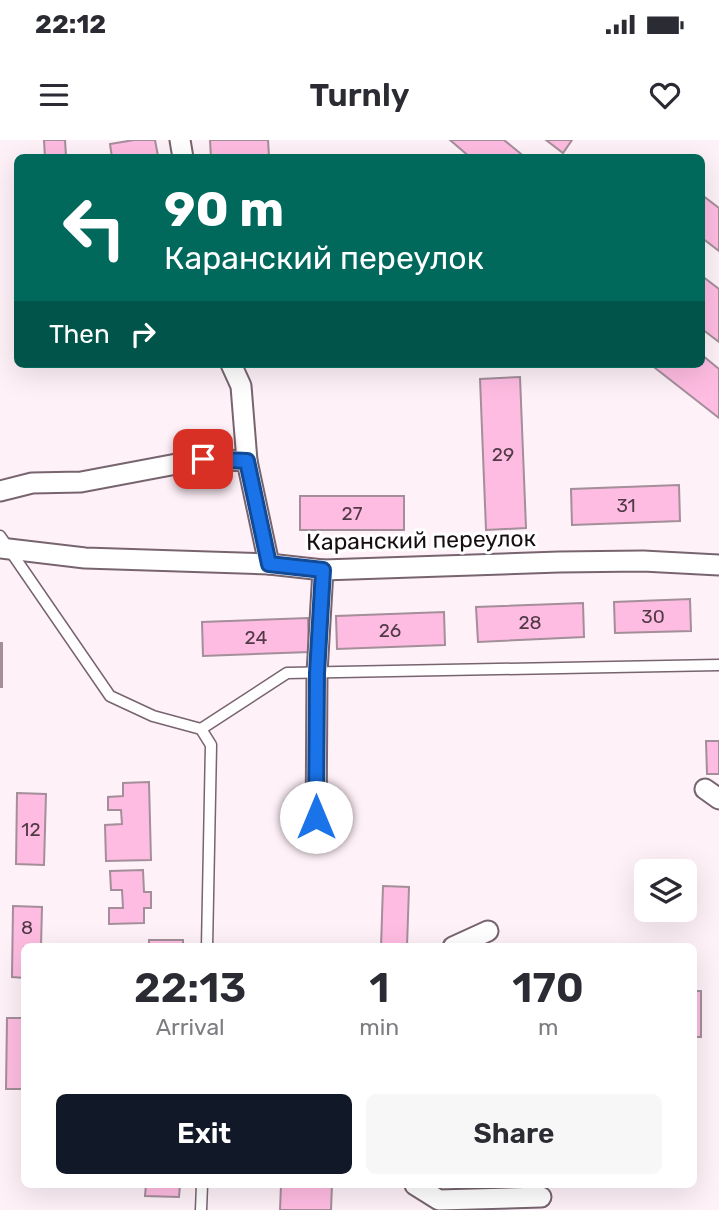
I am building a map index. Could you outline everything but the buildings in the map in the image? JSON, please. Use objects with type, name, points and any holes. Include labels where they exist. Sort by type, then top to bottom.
[{"type":"street","points":[[233,368],[241,386],[247,461],[269,564]]},
{"type":"street","points":[[0,491],[32,483],[81,482],[203,459],[247,461]]},
{"type":"street","name":"Каранский переулок","points":[[3,544],[85,558],[269,564],[323,570],[559,562],[643,561],[719,565]]},
{"type":"street","points":[[316,841],[317,673],[323,570]]},
{"type":"street","points":[[462,943],[488,931]]},
{"type":"street","points":[[420,1188],[439,1200],[541,1197]]},
{"type":"lane","points":[[3,544],[110,696],[153,716],[201,729],[211,745],[207,943]]},
{"type":"lane","points":[[201,729],[287,674],[719,665]]},
{"type":"lane","points":[[201,1210],[202,1188]]},
{"type":"route","points":[[203,459],[247,461],[269,564],[323,570],[317,673],[316,817]]}]
